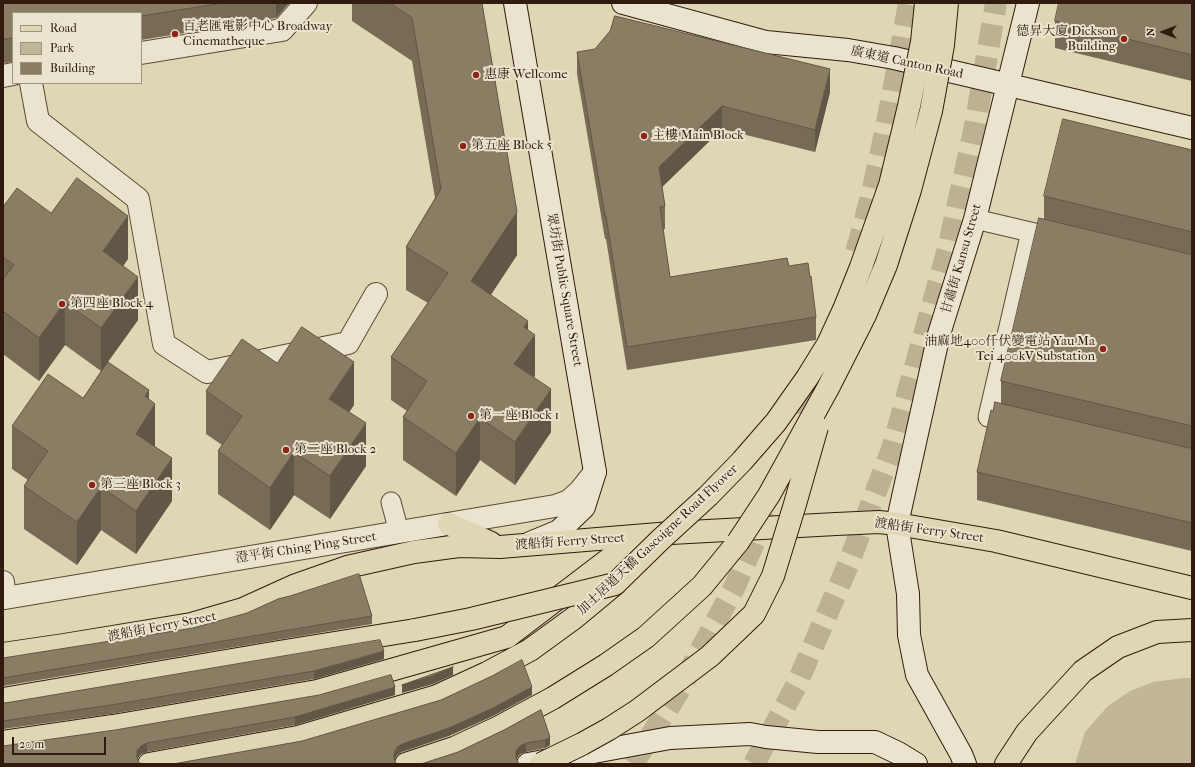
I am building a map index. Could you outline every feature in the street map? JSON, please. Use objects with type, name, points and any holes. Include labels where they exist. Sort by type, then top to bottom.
[{"type":"main road","name":"加士居道天橋 Gascoigne Road Flyover","points":[[149,764],[298,737],[437,696],[487,673],[530,650],[574,618],[614,584],[708,496],[742,461],[776,422],[807,378],[828,344],[846,307],[890,185],[909,106],[922,42],[926,3]]},
{"type":"main road","points":[[406,764],[454,748],[499,727],[553,698],[606,665],[646,637],[702,586],[738,542],[769,495],[828,388],[865,315],[883,272],[910,190],[931,111],[942,45],[947,3]]},
{"type":"main road","points":[[542,764],[609,729],[643,706],[710,656],[754,614],[773,576],[828,388]]},
{"type":"main road","name":"渡船街 Ferry Street","points":[[3,654],[190,624],[243,609],[296,585],[347,567],[414,552],[459,546],[500,547],[679,533],[879,522],[996,541],[1192,588]]},
{"type":"main road","points":[[449,524],[500,547]]},
{"type":"main road","points":[[3,742],[113,726],[317,691],[507,637],[638,537]]},
{"type":"main road","points":[[3,700],[415,630],[471,619],[614,584]]},
{"type":"main road","points":[[1006,764],[1027,732],[1083,671],[1118,647],[1157,632],[1192,630]]},
{"type":"street","points":[[142,54],[282,30],[306,3]]},
{"type":"street","name":"眾坊街 Public Square Street","points":[[515,3],[595,472],[584,507],[559,531],[527,544]]},
{"type":"street","name":"廣東道 Canton Road","points":[[622,3],[766,42],[848,50],[894,58],[1192,128]]},
{"type":"street","name":"甘肅街 Kansu Street","points":[[965,764],[961,754],[917,675],[909,635],[908,594],[897,524],[939,334],[975,218],[1028,3]]},
{"type":"street","points":[[32,84],[38,121],[138,199],[164,344],[207,372],[348,343],[376,294]]},
{"type":"street","name":"澄平街 Ching Ping Street","points":[[4,593],[399,532],[555,506],[569,502],[595,472]]},
{"type":"street","points":[[528,764],[670,738],[750,734],[818,742],[875,742],[916,764]]},
{"type":"lane","points":[[975,218],[1062,239]]},
{"type":"lane","points":[[1031,232],[988,417],[1034,428]]},
{"type":"lane","points":[[391,502],[399,532]]},
{"type":"green space","points":[[1192,678],[1192,764],[1075,764],[1085,732],[1107,707],[1130,691],[1153,682]]},
{"type":"building","points":[[3,3],[223,3],[142,16],[142,12],[12,12],[12,38],[5,39],[3,37]]},
{"type":"building","points":[[390,3],[482,3],[517,212],[471,281],[528,321],[524,327],[535,335],[514,364],[551,389],[515,442],[480,418],[456,453],[403,417],[427,381],[391,357],[448,273],[406,247],[441,189],[412,18]]},
{"type":"building","points":[[1059,3],[1192,3],[1192,55],[1055,21]]},
{"type":"building","points":[[615,16],[830,69],[815,130],[722,106],[659,167],[665,206],[660,207],[670,277],[787,258],[789,266],[808,263],[816,317],[627,347],[577,52],[595,49],[610,31]]},
{"type":"building","points":[[1063,119],[1192,150],[1192,232],[1044,196]]},
{"type":"building","points":[[77,178],[128,216],[103,251],[138,277],[101,328],[65,302],[39,338],[3,311],[3,279],[14,265],[3,257],[3,207],[17,188],[51,213]]},
{"type":"building","name":"油麻地400仟伏變電站 Yau Ma Tei 400kV Substation","points":[[1039,218],[1192,254],[1192,426],[1001,381]]},
{"type":"building","points":[[302,327],[354,362],[329,399],[366,423],[330,476],[294,452],[270,488],[218,451],[242,416],[206,391],[242,339],[277,363]]},
{"type":"building","points":[[108,362],[149,390],[145,396],[155,404],[136,434],[172,458],[136,511],[101,487],[77,522],[24,486],[48,451],[12,426],[48,374],[83,398]]},
{"type":"building","points":[[995,402],[1192,448],[1192,523],[977,472],[991,410],[993,411]]},
{"type":"building","points":[[359,574],[372,616],[3,678],[3,658],[193,628],[247,613],[278,599]]},
{"type":"building","points":[[380,640],[384,651],[314,671],[111,705],[3,721],[3,703]]},
{"type":"building","points":[[522,660],[532,687],[493,708],[449,728],[402,744],[397,747],[394,753],[394,760],[397,764],[173,764],[302,741],[441,700]]},
{"type":"building","points":[[453,667],[433,676],[402,685]]},
{"type":"building","points":[[391,675],[395,687],[295,717],[147,743],[141,746],[137,751],[137,758],[140,764],[3,764],[3,746],[115,730],[319,695]]},
{"type":"building","points":[[541,710],[550,737],[545,740],[526,743],[520,746],[516,751],[516,758],[519,764],[421,764],[458,752]]},
{"type":"tunnel","points":[[856,252],[865,221],[879,160],[909,3]]},
{"type":"tunnel","points":[[754,764],[796,686],[848,565],[892,449],[948,249],[975,126],[996,3]]},
{"type":"tunnel","points":[[805,416],[826,354]]},
{"type":"tunnel","points":[[633,764],[677,694],[734,588],[768,511]]},
{"type":"place","name":"百老匯電影中心 Broadway Cinematheque","points":[[175,34]]},
{"type":"place","name":"德昇大廈 Dickson Building","points":[[1124,39]]},
{"type":"place","name":"惠康 Wellcome","points":[[476,75]]},
{"type":"place","name":"主樓 Main Block","points":[[644,136]]},
{"type":"place","name":"第五座 Block 5","points":[[463,146]]},
{"type":"place","name":"第四座 Block 4","points":[[62,304]]},
{"type":"place","name":"油麻地400仟伏變電站 Yau Ma Tei 400kV Substation","points":[[1103,349]]},
{"type":"place","name":"第一座 Block 1","points":[[471,416]]},
{"type":"place","name":"第二座 Block 2","points":[[286,450]]},
{"type":"place","name":"第三座 Block 3","points":[[92,485]]}]
